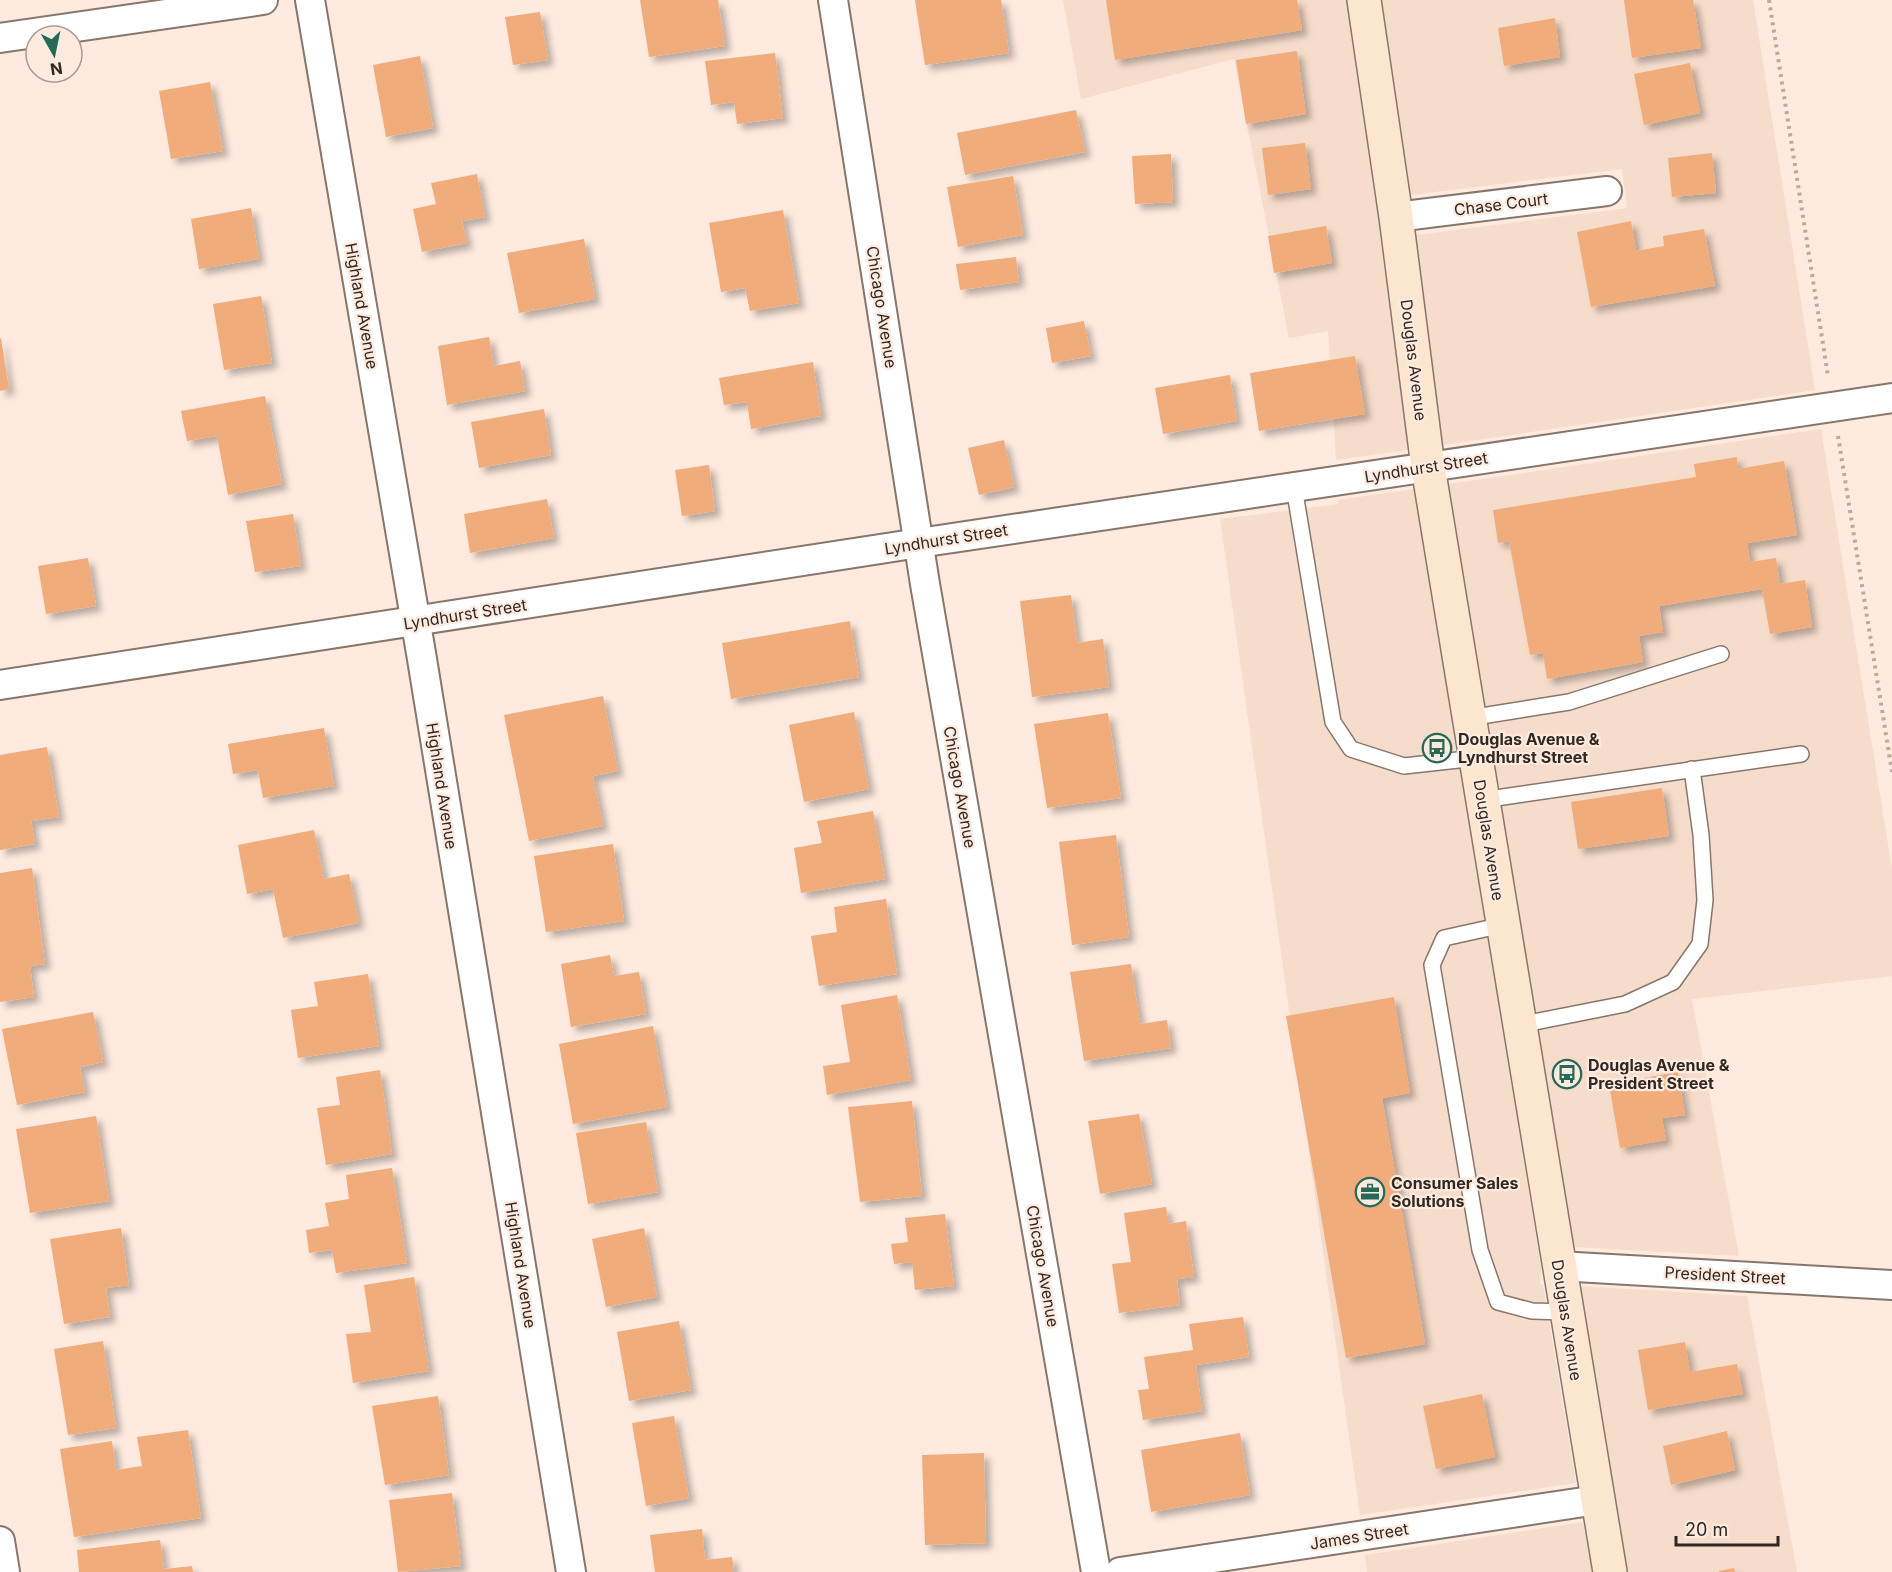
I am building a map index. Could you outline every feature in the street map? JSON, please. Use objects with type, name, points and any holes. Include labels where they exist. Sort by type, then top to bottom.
[{"type":"street","points":[[0,38],[263,0]]},
{"type":"street","name":"Highland Avenue","points":[[310,0],[415,622],[570,1572]]},
{"type":"street","name":"Chicago Avenue","points":[[833,0],[919,543],[1096,1572]]},
{"type":"street","name":"Douglas Avenue","points":[[1364,0],[1396,217],[1428,467],[1610,1572]]},
{"type":"street","name":"Chase Court","points":[[1396,217],[1607,190]]},
{"type":"street","name":"Lyndhurst Street","points":[[0,685],[919,543],[1892,398]]},
{"type":"street","name":"President Street","points":[[1558,1266],[1892,1285]]},
{"type":"street","name":"James Street","points":[[1120,1572],[1597,1500]]},
{"type":"street","points":[[0,1541],[5,1572]]},
{"type":"lane","points":[[1294,487],[1333,722],[1351,749],[1404,766],[1476,758]]},
{"type":"lane","points":[[1470,718],[1569,702],[1721,654]]},
{"type":"lane","points":[[1482,800],[1801,754]]},
{"type":"lane","points":[[1519,1025],[1625,1004],[1673,982],[1700,944],[1705,900],[1701,835],[1692,769]]},
{"type":"lane","points":[[1503,925],[1443,938],[1432,965],[1480,1250],[1498,1302],[1532,1311],[1566,1312]]},
{"type":"shaded area","points":[[1063,0],[1346,0],[1378,219],[1408,450],[1336,460],[1328,331],[1289,338],[1234,59],[1081,99]]},
{"type":"shaded area","points":[[1382,0],[1753,0],[1815,390],[1443,445],[1416,235],[1627,208],[1622,169],[1411,195]]},
{"type":"shaded area","points":[[1821,429],[1892,869],[1892,976],[1692,999],[1739,1256],[1573,1247],[1449,484]]},
{"type":"shaded area","points":[[1414,489],[1541,1267],[1540,1284],[1543,1285],[1576,1483],[1360,1515],[1220,519],[1338,504],[1338,500]]},
{"type":"shaded area","points":[[1580,1286],[1747,1296],[1797,1572],[1628,1572]]},
{"type":"shaded area","points":[[1583,1522],[1592,1572],[1367,1572],[1365,1555]]},
{"type":"building","points":[[640,0],[718,0],[725,46],[649,57]]},
{"type":"building","points":[[915,0],[1001,0],[1009,53],[925,65]]},
{"type":"building","points":[[1106,0],[1297,0],[1302,30],[1115,60]]},
{"type":"building","points":[[1624,0],[1693,0],[1701,48],[1632,58]]},
{"type":"building","points":[[540,12],[548,60],[513,65],[505,17]]},
{"type":"building","points":[[1555,18],[1560,57],[1504,66],[1498,28]]},
{"type":"building","points":[[1297,51],[1306,114],[1246,124],[1236,60]]},
{"type":"building","points":[[775,53],[783,118],[737,124],[734,102],[711,105],[705,61]]},
{"type":"building","points":[[420,56],[433,128],[386,137],[373,65]]},
{"type":"building","points":[[1690,63],[1700,113],[1644,125],[1634,74]]},
{"type":"building","points":[[210,82],[223,151],[171,159],[159,91]]},
{"type":"building","points":[[1076,110],[1085,152],[965,175],[957,133]]},
{"type":"building","points":[[1305,143],[1311,189],[1268,195],[1262,148]]},
{"type":"building","points":[[1712,153],[1716,193],[1672,197],[1668,158]]},
{"type":"building","points":[[1171,154],[1173,202],[1135,204],[1132,156]]},
{"type":"building","points":[[477,174],[485,217],[462,221],[467,243],[422,252],[413,209],[436,204],[431,183]]},
{"type":"building","points":[[1013,176],[1023,235],[958,247],[947,187]]},
{"type":"building","points":[[251,208],[259,259],[199,269],[191,219]]},
{"type":"building","points":[[783,210],[799,303],[750,311],[745,288],[721,292],[709,223]]},
{"type":"building","points":[[1631,221],[1636,251],[1664,246],[1663,236],[1704,229],[1715,286],[1591,307],[1577,232]]},
{"type":"building","points":[[1326,226],[1332,263],[1274,273],[1268,236]]},
{"type":"building","points":[[584,239],[595,299],[519,313],[507,253]]},
{"type":"building","points":[[1016,257],[1019,282],[960,290],[956,264]]},
{"type":"building","points":[[261,296],[272,363],[224,370],[213,304]]},
{"type":"building","points":[[1084,321],[1091,356],[1052,363],[1046,328]]},
{"type":"building","points":[[489,337],[494,366],[520,361],[525,391],[447,405],[438,346]]},
{"type":"building","points":[[0,339],[9,389],[0,391]]},
{"type":"building","points":[[1355,356],[1365,414],[1259,431],[1250,373]]},
{"type":"building","points":[[813,362],[821,416],[751,429],[747,402],[724,405],[719,378]]},
{"type":"building","points":[[1230,375],[1237,421],[1163,434],[1155,388]]},
{"type":"building","points":[[265,396],[282,484],[228,495],[217,436],[187,441],[181,411]]},
{"type":"building","points":[[544,409],[551,455],[479,468],[471,422]]},
{"type":"building","points":[[1004,440],[1014,487],[979,495],[968,448]]},
{"type":"building","points":[[1737,457],[1738,469],[1784,461],[1797,535],[1747,543],[1750,562],[1776,558],[1780,584],[1805,580],[1812,627],[1770,634],[1762,589],[1659,606],[1663,632],[1639,636],[1643,662],[1547,679],[1543,653],[1530,655],[1509,541],[1498,543],[1493,510],[1696,477],[1694,464]]},
{"type":"building","points":[[709,465],[715,511],[682,516],[675,470]]},
{"type":"building","points":[[547,499],[554,538],[470,553],[464,514]]},
{"type":"building","points":[[293,514],[301,566],[255,572],[246,521]]},
{"type":"building","points":[[88,558],[96,606],[46,614],[38,566]]},
{"type":"building","points":[[1071,595],[1077,643],[1103,639],[1109,687],[1032,697],[1020,601]]},
{"type":"building","points":[[850,621],[859,677],[731,699],[722,643]]},
{"type":"building","points":[[603,696],[618,771],[593,776],[603,826],[529,841],[504,715]]},
{"type":"building","points":[[854,712],[869,789],[804,802],[789,725]]},
{"type":"building","points":[[1108,713],[1121,798],[1047,808],[1034,724]]},
{"type":"building","points":[[324,728],[334,786],[263,798],[258,770],[233,774],[228,744]]},
{"type":"building","points":[[47,747],[59,817],[31,821],[35,844],[0,850],[0,755]]},
{"type":"building","points":[[1662,788],[1669,836],[1578,849],[1571,802]]},
{"type":"building","points":[[873,811],[885,879],[801,893],[794,848],[822,843],[817,821]]},
{"type":"building","points":[[314,830],[324,879],[349,874],[359,923],[283,938],[273,889],[247,894],[238,845]]},
{"type":"building","points":[[1116,835],[1129,937],[1072,945],[1059,842]]},
{"type":"building","points":[[613,844],[624,921],[546,932],[534,856]]},
{"type":"building","points":[[32,868],[45,964],[30,966],[34,997],[0,1002],[0,873]]},
{"type":"building","points":[[886,899],[897,974],[819,986],[811,936],[837,932],[834,907]]},
{"type":"building","points":[[610,955],[614,976],[639,972],[646,1014],[571,1027],[561,964]]},
{"type":"building","points":[[1131,964],[1140,1024],[1167,1020],[1171,1048],[1084,1061],[1070,972]]},
{"type":"building","points":[[368,974],[379,1046],[298,1058],[291,1010],[318,1006],[314,982]]},
{"type":"building","points":[[897,995],[911,1080],[827,1095],[823,1066],[850,1062],[841,1005]]},
{"type":"building","points":[[1394,997],[1410,1093],[1382,1098],[1425,1344],[1346,1358],[1286,1016]]},
{"type":"building","points":[[93,1012],[103,1062],[80,1067],[85,1092],[17,1105],[2,1029]]},
{"type":"building","points":[[653,1026],[667,1107],[573,1124],[559,1044]]},
{"type":"building","points":[[380,1070],[392,1154],[326,1165],[317,1108],[340,1105],[336,1077]]},
{"type":"building","points":[[1678,1072],[1685,1115],[1662,1118],[1666,1140],[1620,1148],[1609,1084]]},
{"type":"building","points":[[912,1101],[922,1196],[860,1202],[848,1107]]},
{"type":"building","points":[[1139,1114],[1152,1184],[1100,1194],[1088,1121]]},
{"type":"building","points":[[96,1116],[109,1201],[30,1213],[16,1129]]},
{"type":"building","points":[[646,1122],[658,1192],[588,1204],[576,1133]]},
{"type":"building","points":[[392,1168],[407,1263],[336,1273],[332,1250],[309,1253],[306,1230],[329,1226],[325,1203],[349,1199],[346,1175]]},
{"type":"building","points":[[1166,1207],[1169,1224],[1186,1221],[1194,1277],[1177,1279],[1180,1305],[1119,1313],[1112,1264],[1131,1262],[1124,1213]]},
{"type":"building","points":[[945,1214],[954,1286],[915,1290],[912,1262],[894,1264],[891,1244],[908,1242],[905,1218]]},
{"type":"building","points":[[121,1228],[129,1285],[106,1288],[110,1317],[64,1324],[50,1239]]},
{"type":"building","points":[[644,1228],[657,1297],[606,1307],[592,1239]]},
{"type":"building","points":[[414,1277],[429,1371],[353,1383],[346,1334],[371,1332],[364,1285]]},
{"type":"building","points":[[1243,1317],[1249,1357],[1196,1365],[1202,1411],[1143,1420],[1138,1390],[1149,1389],[1144,1357],[1193,1350],[1189,1324]]},
{"type":"building","points":[[679,1321],[691,1390],[629,1401],[617,1332]]},
{"type":"building","points":[[103,1341],[116,1428],[68,1435],[54,1349]]},
{"type":"building","points":[[1685,1342],[1690,1372],[1737,1364],[1743,1394],[1648,1410],[1638,1350]]},
{"type":"building","points":[[1482,1394],[1495,1457],[1436,1469],[1423,1406]]},
{"type":"building","points":[[438,1396],[449,1475],[385,1485],[372,1406]]},
{"type":"building","points":[[674,1416],[689,1498],[646,1506],[632,1423]]},
{"type":"building","points":[[188,1430],[201,1518],[74,1537],[60,1449],[112,1441],[116,1470],[142,1466],[137,1437]]},
{"type":"building","points":[[1727,1431],[1735,1470],[1671,1485],[1663,1446]]},
{"type":"building","points":[[1240,1433],[1250,1495],[1151,1512],[1141,1450]]},
{"type":"building","points":[[984,1453],[986,1543],[925,1545],[922,1455]]},
{"type":"building","points":[[452,1493],[461,1566],[398,1572],[389,1500]]},
{"type":"building","points":[[702,1529],[705,1560],[732,1557],[734,1572],[655,1572],[650,1535]]},
{"type":"building","points":[[160,1540],[164,1569],[192,1566],[193,1572],[79,1572],[77,1550]]},
{"type":"building","points":[[1734,1568],[1735,1572],[1719,1572],[1719,1571]]},
{"type":"place","name":"Douglas Avenue & Lyndhurst Street","points":[[1437,748]]},
{"type":"place","name":"Douglas Avenue & President Street","points":[[1567,1074]]},
{"type":"place","name":"Consumer Sales Solutions","points":[[1370,1192]]}]
